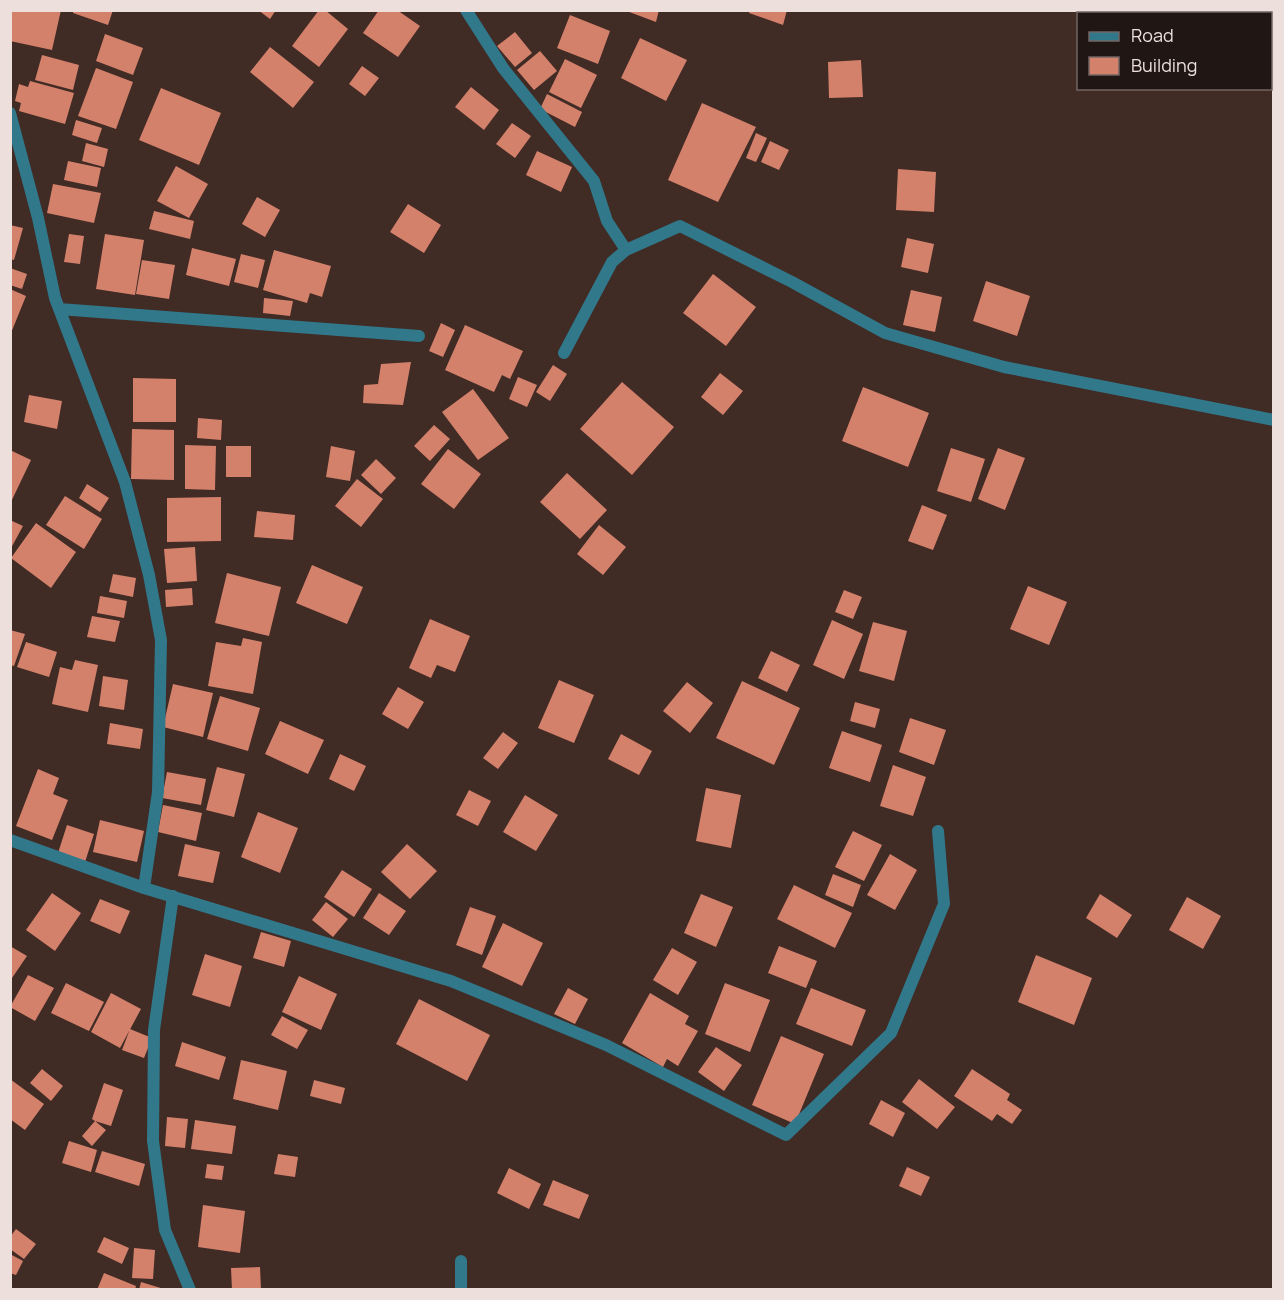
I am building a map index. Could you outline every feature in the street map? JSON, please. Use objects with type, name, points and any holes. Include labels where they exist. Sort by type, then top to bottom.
[{"type":"street","points":[[466,10],[503,69],[594,181],[608,221],[626,250]]},
{"type":"street","points":[[10,113],[59,309],[125,482],[149,575],[161,640],[158,792],[144,888]]},
{"type":"street","points":[[564,352],[612,262],[626,250],[680,226],[792,282],[885,333],[1004,368],[1274,420]]},
{"type":"street","points":[[59,309],[419,336]]},
{"type":"street","points":[[10,840],[144,888],[450,981],[606,1045],[786,1135],[891,1033],[944,904],[938,831]]},
{"type":"street","points":[[173,896],[154,1030],[153,1141],[165,1230],[190,1290]]},
{"type":"street","points":[[460,1261],[461,1290]]},
{"type":"building","points":[[10,10],[61,10],[52,50],[10,41]]},
{"type":"building","points":[[73,10],[113,10],[108,25],[73,13]]},
{"type":"building","points":[[258,10],[276,10],[270,19]]},
{"type":"building","points":[[319,10],[325,10],[348,29],[319,67],[292,46]]},
{"type":"building","points":[[379,10],[397,10],[420,26],[398,57],[363,33]]},
{"type":"building","points":[[624,10],[659,10],[656,22]]},
{"type":"building","points":[[750,10],[787,10],[783,25],[749,13]]},
{"type":"building","points":[[570,15],[610,31],[598,64],[557,48]]},
{"type":"building","points":[[515,32],[532,53],[515,67],[497,46]]},
{"type":"building","points":[[105,34],[143,48],[133,75],[96,61]]},
{"type":"building","points":[[640,38],[687,60],[666,101],[621,78]]},
{"type":"building","points":[[270,47],[314,82],[293,108],[250,72]]},
{"type":"building","points":[[540,51],[557,71],[534,90],[517,70]]},
{"type":"building","points":[[42,55],[79,65],[73,90],[35,80]]},
{"type":"building","points":[[565,59],[597,75],[581,108],[549,92]]},
{"type":"building","points":[[861,60],[863,97],[829,98],[828,62]]},
{"type":"building","points":[[362,66],[379,78],[365,96],[349,84]]},
{"type":"building","points":[[96,68],[133,82],[116,129],[78,116]]},
{"type":"building","points":[[30,81],[74,93],[65,124],[19,111],[21,103],[15,101],[19,84],[28,87]]},
{"type":"building","points":[[471,87],[499,110],[484,130],[455,107]]},
{"type":"building","points":[[161,88],[221,113],[199,165],[139,140]]},
{"type":"building","points":[[547,94],[582,112],[575,127],[540,109]]},
{"type":"building","points":[[702,103],[756,127],[718,202],[668,180]]},
{"type":"building","points":[[76,120],[102,128],[97,143],[72,135]]},
{"type":"building","points":[[512,123],[531,136],[515,158],[496,144]]},
{"type":"building","points":[[756,133],[767,138],[756,162],[746,158]]},
{"type":"building","points":[[770,141],[789,150],[779,170],[761,162]]},
{"type":"building","points":[[86,143],[108,149],[104,167],[82,161]]},
{"type":"building","points":[[537,151],[572,167],[561,192],[526,175]]},
{"type":"building","points":[[68,161],[101,168],[97,187],[64,180]]},
{"type":"building","points":[[176,166],[208,184],[189,218],[157,201]]},
{"type":"building","points":[[898,169],[936,172],[934,212],[896,210]]},
{"type":"building","points":[[53,184],[101,193],[94,223],[47,213]]},
{"type":"building","points":[[257,197],[280,210],[265,237],[242,224]]},
{"type":"building","points":[[408,204],[441,225],[424,253],[390,232]]},
{"type":"building","points":[[154,211],[194,221],[190,239],[149,229]]},
{"type":"building","points":[[10,225],[23,228],[14,260],[10,259]]},
{"type":"building","points":[[69,234],[84,236],[80,264],[64,262]]},
{"type":"building","points":[[105,234],[144,240],[135,295],[96,289]]},
{"type":"building","points":[[907,238],[934,244],[928,273],[901,267]]},
{"type":"building","points":[[192,248],[236,259],[229,286],[186,275]]},
{"type":"building","points":[[274,250],[331,266],[322,297],[310,293],[307,303],[263,290]]},
{"type":"building","points":[[241,254],[265,260],[258,288],[234,282]]},
{"type":"building","points":[[142,260],[175,265],[169,299],[136,294]]},
{"type":"building","points":[[10,268],[27,274],[22,289],[10,285]]},
{"type":"building","points":[[713,274],[756,307],[726,346],[683,313]]},
{"type":"building","points":[[986,281],[1030,296],[1017,336],[973,321]]},
{"type":"building","points":[[10,289],[26,296],[11,333],[10,333]]},
{"type":"building","points":[[911,290],[942,297],[935,332],[903,325]]},
{"type":"building","points":[[264,298],[293,301],[290,316],[263,313]]},
{"type":"building","points":[[441,323],[455,330],[443,357],[429,351]]},
{"type":"building","points":[[465,325],[523,351],[510,379],[502,375],[494,392],[445,370]]},
{"type":"building","points":[[411,362],[403,405],[363,403],[364,385],[378,384],[381,364]]},
{"type":"building","points":[[553,365],[567,374],[550,401],[536,392]]},
{"type":"building","points":[[720,373],[743,391],[723,415],[701,397]]},
{"type":"building","points":[[518,377],[537,385],[527,407],[509,399]]},
{"type":"building","points":[[133,378],[176,379],[176,422],[133,422]]},
{"type":"building","points":[[622,382],[674,427],[632,475],[580,429]]},
{"type":"building","points":[[863,387],[929,413],[908,467],[842,441]]},
{"type":"building","points":[[473,389],[509,438],[478,460],[442,412]]},
{"type":"building","points":[[29,395],[62,401],[57,429],[24,422]]},
{"type":"building","points":[[198,418],[222,420],[221,440],[197,438]]},
{"type":"building","points":[[434,425],[450,439],[430,461],[414,446]]},
{"type":"building","points":[[132,429],[174,430],[174,480],[131,479]]},
{"type":"building","points":[[185,445],[216,446],[215,490],[185,489]]},
{"type":"building","points":[[226,446],[251,446],[251,477],[226,477]]},
{"type":"building","points":[[331,446],[355,451],[350,481],[326,477]]},
{"type":"building","points":[[951,448],[985,459],[971,502],[937,491]]},
{"type":"building","points":[[998,448],[1025,458],[1005,510],[978,499]]},
{"type":"building","points":[[448,449],[481,474],[454,509],[421,484]]},
{"type":"building","points":[[10,450],[31,460],[10,504]]},
{"type":"building","points":[[376,459],[396,478],[381,494],[361,475]]},
{"type":"building","points":[[567,473],[607,510],[580,539],[540,502]]},
{"type":"building","points":[[357,479],[383,499],[361,527],[335,506]]},
{"type":"building","points":[[87,484],[109,498],[100,512],[79,498]]},
{"type":"building","points":[[65,496],[102,519],[84,549],[46,525]]},
{"type":"building","points":[[221,497],[221,541],[167,542],[167,498]]},
{"type":"building","points":[[922,505],[947,515],[933,550],[908,541]]},
{"type":"building","points":[[257,511],[295,515],[293,540],[254,537]]},
{"type":"building","points":[[10,520],[23,526],[10,550]]},
{"type":"building","points":[[36,523],[76,552],[51,588],[11,558]]},
{"type":"building","points":[[599,525],[626,547],[603,575],[577,554]]},
{"type":"building","points":[[195,547],[197,581],[167,583],[164,549]]},
{"type":"building","points":[[312,565],[363,587],[347,624],[296,603]]},
{"type":"building","points":[[227,573],[281,587],[269,636],[215,623]]},
{"type":"building","points":[[113,574],[136,578],[133,597],[109,592]]},
{"type":"building","points":[[1028,586],[1067,602],[1049,645],[1010,629]]},
{"type":"building","points":[[192,588],[193,605],[166,607],[165,590]]},
{"type":"building","points":[[844,590],[862,597],[853,619],[835,612]]},
{"type":"building","points":[[100,596],[127,601],[124,618],[97,613]]},
{"type":"building","points":[[92,616],[120,621],[115,642],[87,637]]},
{"type":"building","points":[[430,619],[470,636],[455,672],[437,665],[431,678],[409,668]]},
{"type":"building","points":[[832,620],[863,634],[844,679],[813,665]]},
{"type":"building","points":[[873,622],[907,631],[894,681],[859,671]]},
{"type":"building","points":[[10,630],[25,634],[14,666],[10,665]]},
{"type":"building","points":[[243,638],[262,642],[253,694],[208,686],[216,642],[241,646]]},
{"type":"building","points":[[26,642],[57,652],[49,677],[17,667]]},
{"type":"building","points":[[771,651],[800,665],[787,692],[758,678]]},
{"type":"building","points":[[75,660],[98,665],[88,712],[52,704],[60,667],[72,670]]},
{"type":"building","points":[[103,676],[128,680],[124,710],[99,706]]},
{"type":"building","points":[[559,680],[594,695],[574,743],[538,728]]},
{"type":"building","points":[[742,681],[800,708],[774,765],[716,738]]},
{"type":"building","points":[[687,682],[713,703],[690,733],[663,711]]},
{"type":"building","points":[[173,684],[213,693],[203,737],[163,727]]},
{"type":"building","points":[[398,687],[424,702],[408,729],[382,714]]},
{"type":"building","points":[[220,696],[260,708],[248,751],[207,739]]},
{"type":"building","points":[[855,702],[880,709],[875,728],[850,721]]},
{"type":"building","points":[[910,718],[946,730],[934,765],[899,752]]},
{"type":"building","points":[[280,721],[324,740],[308,774],[265,754]]},
{"type":"building","points":[[110,723],[143,729],[140,749],[107,744]]},
{"type":"building","points":[[842,731],[882,745],[870,782],[829,768]]},
{"type":"building","points":[[503,732],[518,743],[498,769],[483,758]]},
{"type":"building","points":[[621,734],[652,751],[639,775],[608,759]]},
{"type":"building","points":[[340,754],[366,766],[354,791],[329,779]]},
{"type":"building","points":[[893,765],[926,777],[913,816],[880,806]]},
{"type":"building","points":[[217,767],[245,774],[234,817],[206,810]]},
{"type":"building","points":[[38,769],[59,778],[53,794],[68,800],[52,840],[16,826]]},
{"type":"building","points":[[167,772],[206,779],[201,805],[162,798]]},
{"type":"building","points":[[706,788],[741,795],[731,848],[696,841]]},
{"type":"building","points":[[469,790],[491,801],[478,826],[456,815]]},
{"type":"building","points":[[525,795],[558,815],[536,851],[503,832]]},
{"type":"building","points":[[163,805],[202,813],[196,841],[158,832]]},
{"type":"building","points":[[258,812],[298,828],[280,873],[241,857]]},
{"type":"building","points":[[100,820],[144,831],[137,862],[93,852]]},
{"type":"building","points":[[67,825],[94,834],[85,862],[58,853]]},
{"type":"building","points":[[853,831],[882,845],[864,881],[835,867]]},
{"type":"building","points":[[185,844],[220,852],[213,883],[178,876]]},
{"type":"building","points":[[407,844],[437,871],[410,899],[381,872]]},
{"type":"building","points":[[890,854],[917,870],[895,910],[867,895]]},
{"type":"building","points":[[342,870],[372,889],[354,917],[324,897]]},
{"type":"building","points":[[833,874],[861,885],[853,907],[825,895]]},
{"type":"building","points":[[794,885],[852,913],[835,948],[777,919]]},
{"type":"building","points":[[52,893],[81,913],[55,951],[26,930]]},
{"type":"building","points":[[379,893],[406,911],[389,935],[363,918]]},
{"type":"building","points":[[701,894],[733,907],[716,947],[684,933]]},
{"type":"building","points":[[1100,894],[1132,915],[1117,938],[1086,918]]},
{"type":"building","points":[[1187,897],[1221,916],[1203,949],[1169,930]]},
{"type":"building","points":[[100,899],[130,911],[120,934],[90,921]]},
{"type":"building","points":[[326,902],[348,919],[333,937],[312,920]]},
{"type":"building","points":[[470,907],[496,916],[482,955],[456,945]]},
{"type":"building","points":[[503,923],[543,943],[522,986],[482,967]]},
{"type":"building","points":[[261,932],[291,941],[284,967],[253,958]]},
{"type":"building","points":[[10,946],[27,956],[12,978],[10,977]]},
{"type":"building","points":[[779,946],[817,961],[806,988],[768,973]]},
{"type":"building","points":[[672,948],[697,962],[678,995],[653,980]]},
{"type":"building","points":[[205,954],[242,966],[230,1007],[192,995]]},
{"type":"building","points":[[1036,955],[1092,978],[1074,1025],[1018,1002]]},
{"type":"building","points":[[28,975],[54,988],[35,1021],[10,1007]]},
{"type":"building","points":[[299,976],[337,994],[321,1030],[282,1012]]},
{"type":"building","points":[[66,983],[104,1002],[89,1031],[51,1013]]},
{"type":"building","points":[[725,983],[770,1000],[750,1052],[705,1034]]},
{"type":"building","points":[[568,988],[588,999],[575,1024],[554,1014]]},
{"type":"building","points":[[811,988],[866,1010],[852,1046],[796,1024]]},
{"type":"building","points":[[111,993],[141,1009],[120,1048],[91,1032]]},
{"type":"building","points":[[650,993],[689,1016],[685,1024],[698,1031],[678,1066],[667,1059],[663,1067],[622,1043]]},
{"type":"building","points":[[419,999],[490,1035],[467,1081],[396,1044]]},
{"type":"building","points":[[282,1016],[308,1030],[297,1049],[271,1035]]},
{"type":"building","points":[[130,1029],[152,1038],[144,1058],[122,1050]]},
{"type":"building","points":[[781,1036],[824,1054],[795,1124],[752,1105]]},
{"type":"building","points":[[182,1042],[226,1057],[219,1080],[175,1066]]},
{"type":"building","points":[[716,1047],[742,1065],[724,1091],[698,1072]]},
{"type":"building","points":[[241,1060],[287,1071],[278,1110],[233,1099]]},
{"type":"building","points":[[42,1069],[63,1086],[51,1101],[30,1083]]},
{"type":"building","points":[[972,1069],[1010,1094],[1007,1100],[1022,1110],[1012,1124],[997,1114],[992,1121],[954,1096]]},
{"type":"building","points":[[10,1079],[44,1104],[25,1130],[10,1119]]},
{"type":"building","points":[[919,1079],[955,1107],[937,1129],[902,1102]]},
{"type":"building","points":[[314,1080],[345,1088],[341,1104],[310,1096]]},
{"type":"building","points":[[104,1083],[123,1090],[111,1126],[92,1119]]},
{"type":"building","points":[[881,1100],[905,1113],[893,1137],[869,1124]]},
{"type":"building","points":[[167,1117],[188,1119],[185,1148],[165,1146]]},
{"type":"building","points":[[195,1120],[236,1126],[232,1154],[191,1149]]},
{"type":"building","points":[[95,1121],[106,1130],[92,1146],[82,1136]]},
{"type":"building","points":[[69,1141],[97,1150],[91,1172],[62,1163]]},
{"type":"building","points":[[102,1151],[145,1164],[139,1186],[95,1172]]},
{"type":"building","points":[[278,1154],[298,1157],[295,1177],[274,1174]]},
{"type":"building","points":[[207,1164],[224,1166],[222,1180],[205,1178]]},
{"type":"building","points":[[907,1167],[930,1177],[921,1196],[899,1186]]},
{"type":"building","points":[[509,1168],[541,1184],[529,1209],[497,1193]]},
{"type":"building","points":[[553,1180],[589,1195],[579,1219],[543,1205]]},
{"type":"building","points":[[203,1205],[245,1211],[240,1253],[198,1247]]},
{"type":"building","points":[[16,1229],[36,1244],[24,1259],[10,1249],[10,1237]]},
{"type":"building","points":[[104,1237],[129,1248],[122,1264],[97,1252]]},
{"type":"building","points":[[134,1248],[155,1250],[153,1279],[132,1278]]},
{"type":"building","points":[[10,1254],[23,1261],[16,1275],[10,1273]]},
{"type":"building","points":[[260,1267],[261,1290],[232,1290],[231,1268]]},
{"type":"building","points":[[104,1273],[136,1286],[135,1290],[97,1290]]},
{"type":"building","points":[[141,1282],[164,1289],[164,1290],[139,1290]]}]
